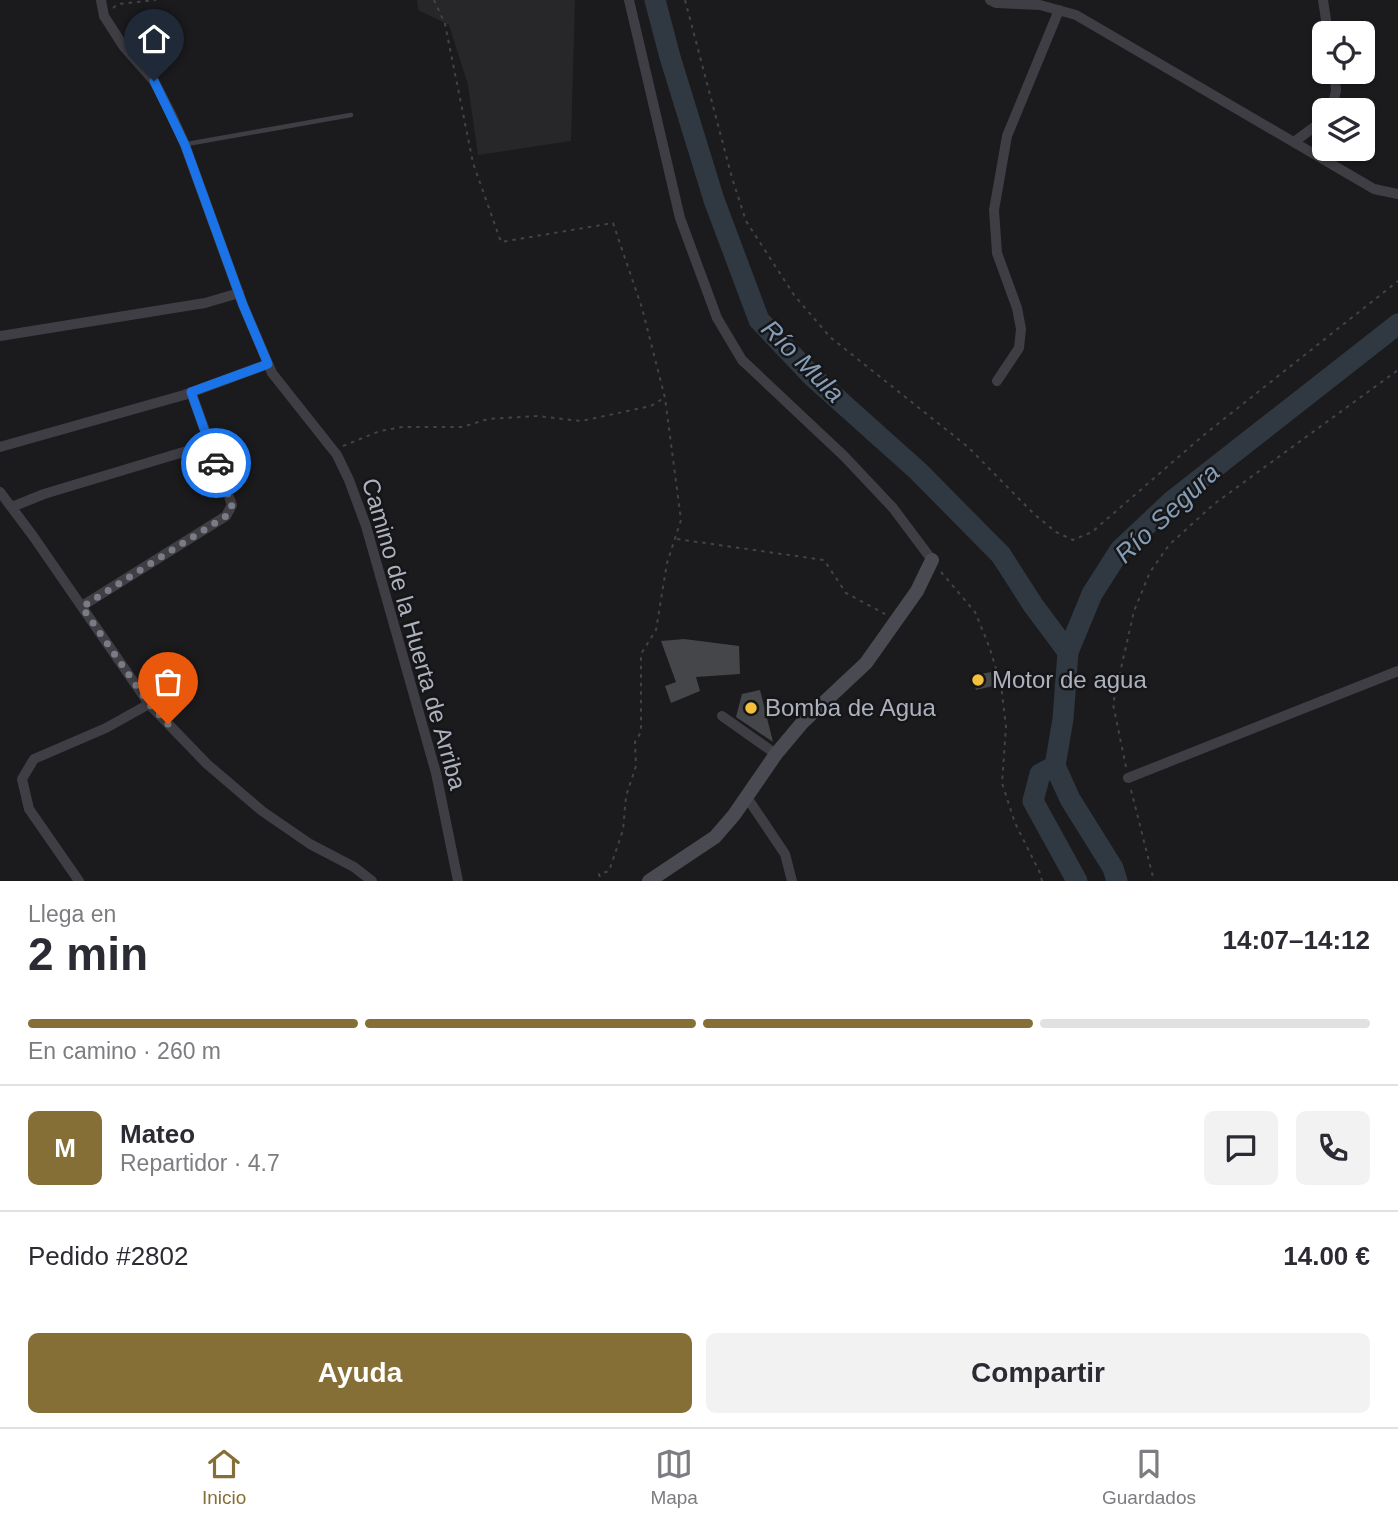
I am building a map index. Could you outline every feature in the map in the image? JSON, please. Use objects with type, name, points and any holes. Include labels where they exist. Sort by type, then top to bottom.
[{"type":"main road","points":[[649,881],[715,837],[802,723],[866,663],[917,591],[932,560]]},
{"type":"street","name":"Camino de la Huerta de Arriba","points":[[101,0],[104,16],[124,47],[154,81],[185,145],[239,293],[272,373],[333,450],[349,480],[366,526],[436,773],[458,881]]},
{"type":"street","points":[[629,0],[680,218],[717,318],[743,360],[893,508],[932,560]]},
{"type":"street","points":[[990,0],[996,3],[1038,3],[1076,15],[1374,189],[1398,194]]},
{"type":"street","points":[[1324,0],[1327,21]]},
{"type":"street","points":[[997,381],[1019,348],[1021,329],[1017,308],[998,253],[994,210],[1007,136],[1059,10]]},
{"type":"street","points":[[1294,142],[1312,129]]},
{"type":"street","points":[[0,336],[205,303],[239,293]]},
{"type":"street","points":[[0,447],[191,392],[268,364]]},
{"type":"street","points":[[82,607],[226,516],[232,505],[191,392]]},
{"type":"street","points":[[12,507],[44,494],[210,444]]},
{"type":"street","points":[[0,492],[149,704],[207,764],[262,811],[310,844],[354,867],[372,881]]},
{"type":"street","points":[[1128,778],[1398,671]]},
{"type":"street","points":[[79,881],[29,809],[22,779],[34,759],[106,728],[149,704]]},
{"type":"street","points":[[722,716],[776,754]]},
{"type":"street","points":[[746,796],[785,854],[792,881]]},
{"type":"lane","points":[[185,145],[351,115]]},
{"type":"path","points":[[104,16],[118,4],[156,0]]},
{"type":"path","points":[[434,0],[445,24],[473,163],[501,242],[613,223],[642,307],[665,398],[681,520],[667,563],[656,630],[640,654],[640,732],[635,742],[636,766],[626,796],[623,830],[610,872],[599,874],[601,881]]},
{"type":"path","points":[[685,0],[732,177],[747,221],[794,295],[830,337],[968,447],[1049,526],[1073,540],[1093,533],[1205,434],[1398,281]]},
{"type":"path","points":[[1154,881],[1113,704],[1134,611],[1150,572],[1169,545],[1214,504],[1398,370]]},
{"type":"path","points":[[333,450],[380,431],[402,427],[462,427],[488,419],[537,416],[581,421],[652,406],[665,398]]},
{"type":"path","points":[[676,539],[824,560],[846,593],[897,621]]},
{"type":"path","points":[[932,560],[975,612],[989,646],[1001,685],[1006,727],[1002,783],[1015,823],[1042,881]]},
{"type":"shaded area","points":[[417,0],[575,0],[571,141],[478,155],[468,85],[449,25],[418,10]]},
{"type":"building","points":[[684,639],[739,646],[740,674],[696,677],[700,691],[671,703],[665,686],[676,682],[661,641]]},
{"type":"building","name":"Motor de agua","points":[[991,672],[993,686],[976,690],[971,676]]},
{"type":"building","name":"Bomba de Agua","points":[[760,690],[773,742],[736,717],[742,694]]},
{"type":"waterway","name":"Río Mula","points":[[655,0],[714,200],[759,320],[813,377],[918,471],[1001,555],[1068,652]]},
{"type":"waterway","name":"Río Segura","points":[[1077,881],[1033,801],[1040,774],[1055,766],[1063,719],[1068,652],[1092,594],[1120,550],[1172,501],[1398,324]]},
{"type":"waterway","points":[[1055,766],[1070,799],[1113,868],[1117,881]]},
{"type":"way so far","points":[[168,724],[149,704],[82,607],[226,516],[232,505],[216,463]]},
{"type":"place","name":"Motor de agua","points":[[978,680]]},
{"type":"place","name":"Bomba de Agua","points":[[751,708]]},
{"type":"route","points":[[154,81],[185,145],[243,305],[268,364],[191,392],[216,463]]}]
